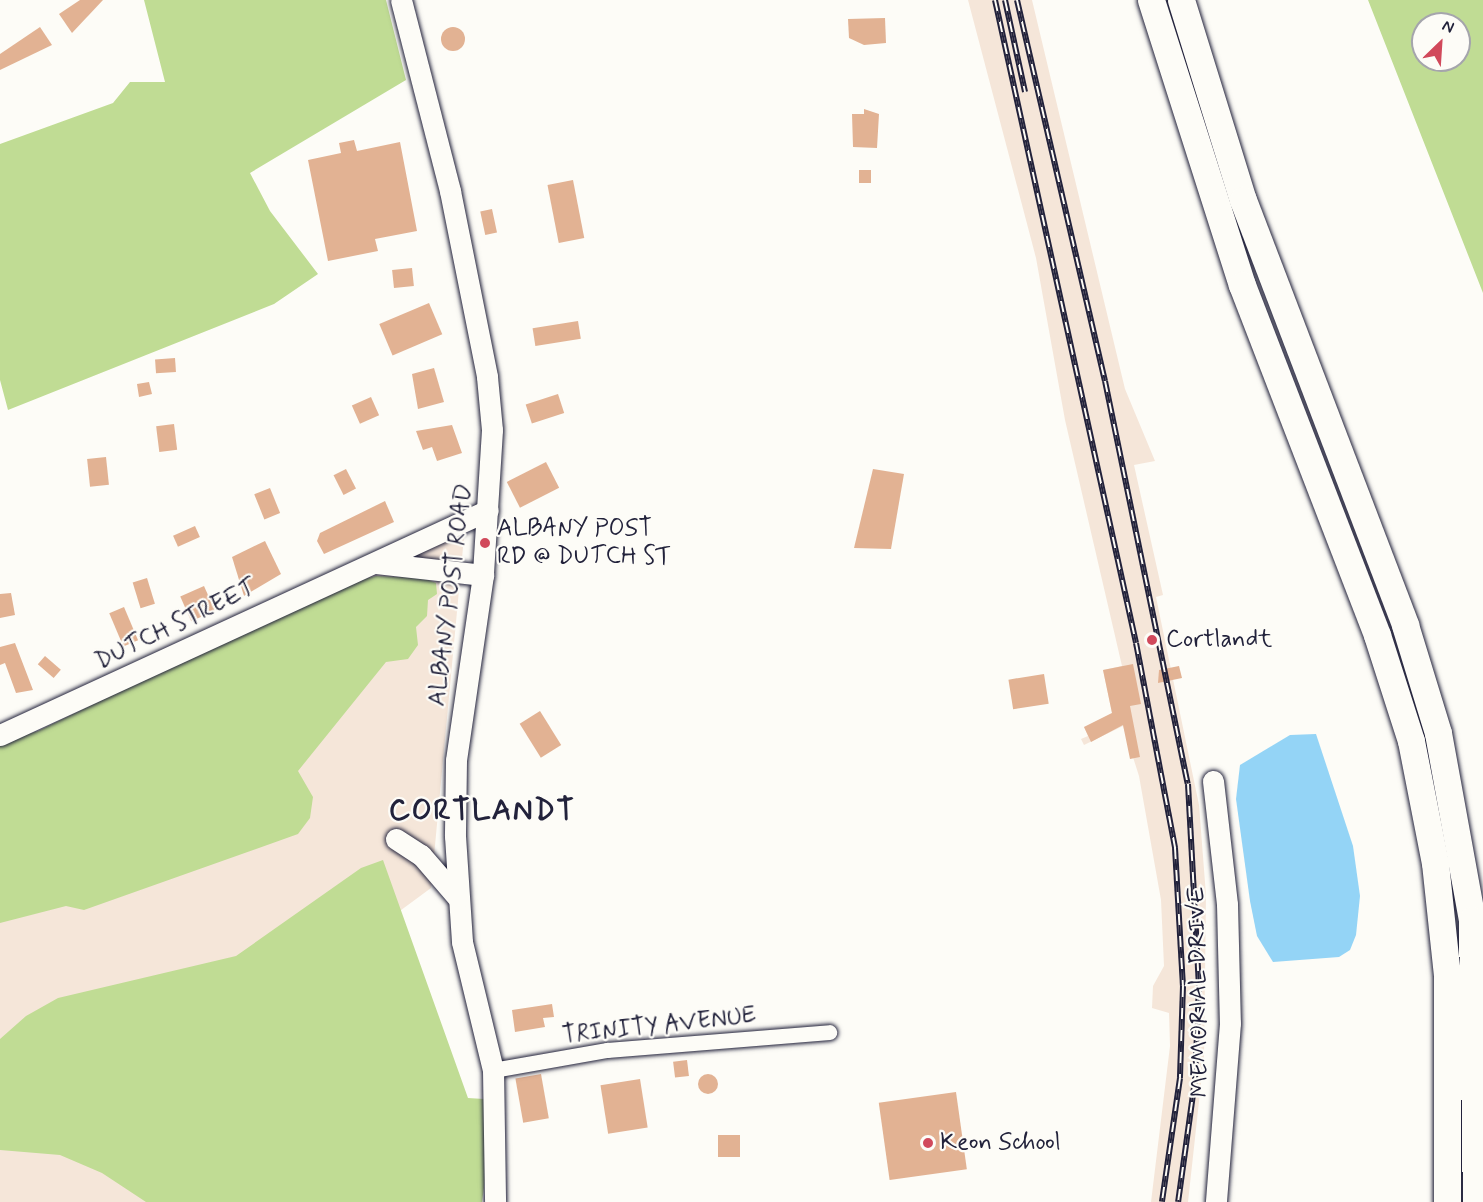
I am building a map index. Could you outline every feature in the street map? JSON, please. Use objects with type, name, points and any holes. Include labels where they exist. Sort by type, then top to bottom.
[{"type":"highway","points":[[1151,0],[1238,274],[1374,626],[1411,741],[1435,863],[1448,976],[1447,1202]]},
{"type":"highway","points":[[1181,0],[1254,232],[1405,626],[1438,733],[1472,920],[1476,1202]]},
{"type":"main road","name":"ALBANY POST ROAD","points":[[401,0],[442,153],[487,376],[492,430],[483,574],[456,760],[458,898],[462,942],[494,1070],[495,1202]]},
{"type":"main road","name":"DUTCH STREET","points":[[0,735],[376,563],[392,550],[488,510]]},
{"type":"main road","points":[[376,563],[483,574]]},
{"type":"main road","name":"MEMORIAL DRIVE","points":[[1213,781],[1228,913],[1230,1023],[1216,1202]]},
{"type":"main road","points":[[396,839],[421,855],[458,898]]},
{"type":"street","name":"TRINITY AVENUE","points":[[494,1070],[608,1050],[829,1032]]},
{"type":"shaded area","points":[[968,0],[1032,0],[1125,389],[1155,461],[1134,465],[1163,595],[1156,597],[1199,805],[1206,895],[1204,1056],[1188,1202],[1151,1202],[1170,1046],[1169,1013],[1152,1008],[1153,986],[1164,966],[1161,900],[1139,776],[1123,726],[1084,745],[1081,739],[1088,736],[1084,727],[1112,713],[1103,670],[1122,666],[1065,420],[1036,258]]},
{"type":"shaded area","points":[[464,537],[431,888],[317,972],[234,1202],[0,1202],[0,751],[439,539]]},
{"type":"green space","points":[[144,0],[386,0],[406,80],[250,173],[270,211],[318,274],[274,304],[8,410],[0,380],[0,144],[113,103],[130,82],[165,82]]},
{"type":"green space","points":[[1368,0],[1483,0],[1483,293]]},
{"type":"green space","points":[[376,576],[423,578],[436,583],[437,594],[428,600],[427,616],[416,627],[418,645],[408,659],[386,662],[298,771],[313,797],[310,818],[298,834],[84,910],[66,906],[0,923],[0,742],[38,731],[340,585]]},
{"type":"green space","points":[[383,860],[468,1098],[484,1099],[489,1152],[482,1202],[146,1202],[102,1173],[60,1155],[0,1150],[0,1039],[26,1016],[58,998],[236,956],[361,868]]},
{"type":"water","points":[[1316,734],[1353,846],[1360,896],[1356,935],[1350,950],[1339,957],[1273,962],[1257,936],[1250,901],[1236,799],[1240,765],[1290,735]]},
{"type":"building","points":[[80,0],[103,0],[72,33],[59,14]]},
{"type":"building","points":[[885,18],[886,43],[864,45],[849,38],[848,19]]},
{"type":"building","points":[[40,27],[52,45],[0,70],[0,54]]},
{"type":"building","points":[[453,27],[462,30],[465,39],[462,48],[453,51],[444,48],[441,39],[444,30]]},
{"type":"building","points":[[864,109],[879,114],[877,148],[853,147],[852,114],[864,114]]},
{"type":"building","points":[[354,140],[357,151],[400,142],[417,231],[375,239],[378,251],[328,261],[308,160],[341,153],[339,143]]},
{"type":"building","points":[[859,170],[871,170],[871,183],[859,183]]},
{"type":"building","points":[[573,180],[584,238],[559,243],[547,185]]},
{"type":"building","points":[[492,209],[497,232],[485,235],[480,211]]},
{"type":"building","points":[[412,268],[414,286],[394,288],[392,270]]},
{"type":"building","points":[[429,303],[442,334],[393,355],[379,324]]},
{"type":"building","points":[[578,321],[581,339],[535,346],[533,328]]},
{"type":"building","points":[[175,358],[176,372],[156,373],[155,359]]},
{"type":"building","points":[[434,368],[444,402],[418,409],[412,374]]},
{"type":"building","points":[[149,382],[152,394],[139,397],[137,384]]},
{"type":"building","points":[[558,394],[564,413],[532,424],[526,405]]},
{"type":"building","points":[[371,397],[379,415],[360,424],[352,406]]},
{"type":"building","points":[[174,424],[177,450],[159,452],[156,426]]},
{"type":"building","points":[[452,425],[462,453],[437,461],[432,447],[423,450],[416,431]]},
{"type":"building","points":[[106,457],[109,485],[90,487],[87,459]]},
{"type":"building","points":[[546,462],[559,488],[520,508],[507,482]]},
{"type":"building","points":[[346,469],[356,489],[344,495],[334,475]]},
{"type":"building","points":[[873,469],[904,474],[891,549],[854,548]]},
{"type":"building","points":[[270,488],[280,513],[264,519],[254,494]]},
{"type":"building","points":[[385,501],[394,522],[324,554],[317,541],[320,533]]},
{"type":"building","points":[[195,526],[200,537],[178,547],[173,536]]},
{"type":"building","points":[[265,541],[281,574],[244,596],[232,557]]},
{"type":"building","points":[[147,578],[155,604],[141,608],[133,582]]},
{"type":"building","points":[[204,586],[215,611],[191,621],[180,597]]},
{"type":"building","points":[[11,593],[15,615],[0,618],[0,594]]},
{"type":"building","points":[[124,607],[138,640],[123,646],[109,613]]},
{"type":"building","points":[[15,643],[33,690],[16,693],[5,663],[0,665],[0,647]]},
{"type":"building","points":[[45,656],[61,670],[54,678],[38,664]]},
{"type":"building","name":"Cortlandt","points":[[1133,664],[1141,704],[1130,706],[1140,757],[1130,759],[1123,725],[1091,742],[1084,727],[1112,713],[1103,670]]},
{"type":"building","points":[[1179,666],[1182,678],[1158,683],[1159,670]]},
{"type":"building","points":[[1044,674],[1049,704],[1013,709],[1008,680]]},
{"type":"building","points":[[540,711],[561,745],[541,758],[520,724]]},
{"type":"building","points":[[552,1004],[554,1017],[543,1018],[545,1027],[515,1032],[512,1010]]},
{"type":"building","points":[[687,1060],[689,1076],[675,1078],[673,1062]]},
{"type":"building","points":[[541,1074],[549,1118],[523,1123],[515,1079]]},
{"type":"building","points":[[708,1074],[715,1077],[718,1084],[715,1091],[708,1094],[701,1091],[698,1084],[701,1077]]},
{"type":"building","points":[[640,1079],[648,1127],[608,1134],[600,1085]]},
{"type":"building","points":[[956,1092],[967,1169],[890,1180],[879,1103]]},
{"type":"building","points":[[718,1135],[740,1135],[740,1157],[718,1157]]},
{"type":"railway","points":[[995,0],[1136,643],[1175,848],[1183,986],[1180,1078],[1162,1202]]},
{"type":"railway","points":[[1005,0],[1025,92]]},
{"type":"railway","points":[[1017,0],[1105,381],[1188,784],[1199,986],[1195,1080],[1178,1202]]},
{"type":"place","name":"ALBANY POST RD @ DUTCH ST","points":[[485,543]]},
{"type":"place","name":"Cortlandt","points":[[1152,640]]},
{"type":"place","name":"Keon School","points":[[928,1143]]},
{"type":"district","name":"CORTLANDT","points":[[482,811]]}]
